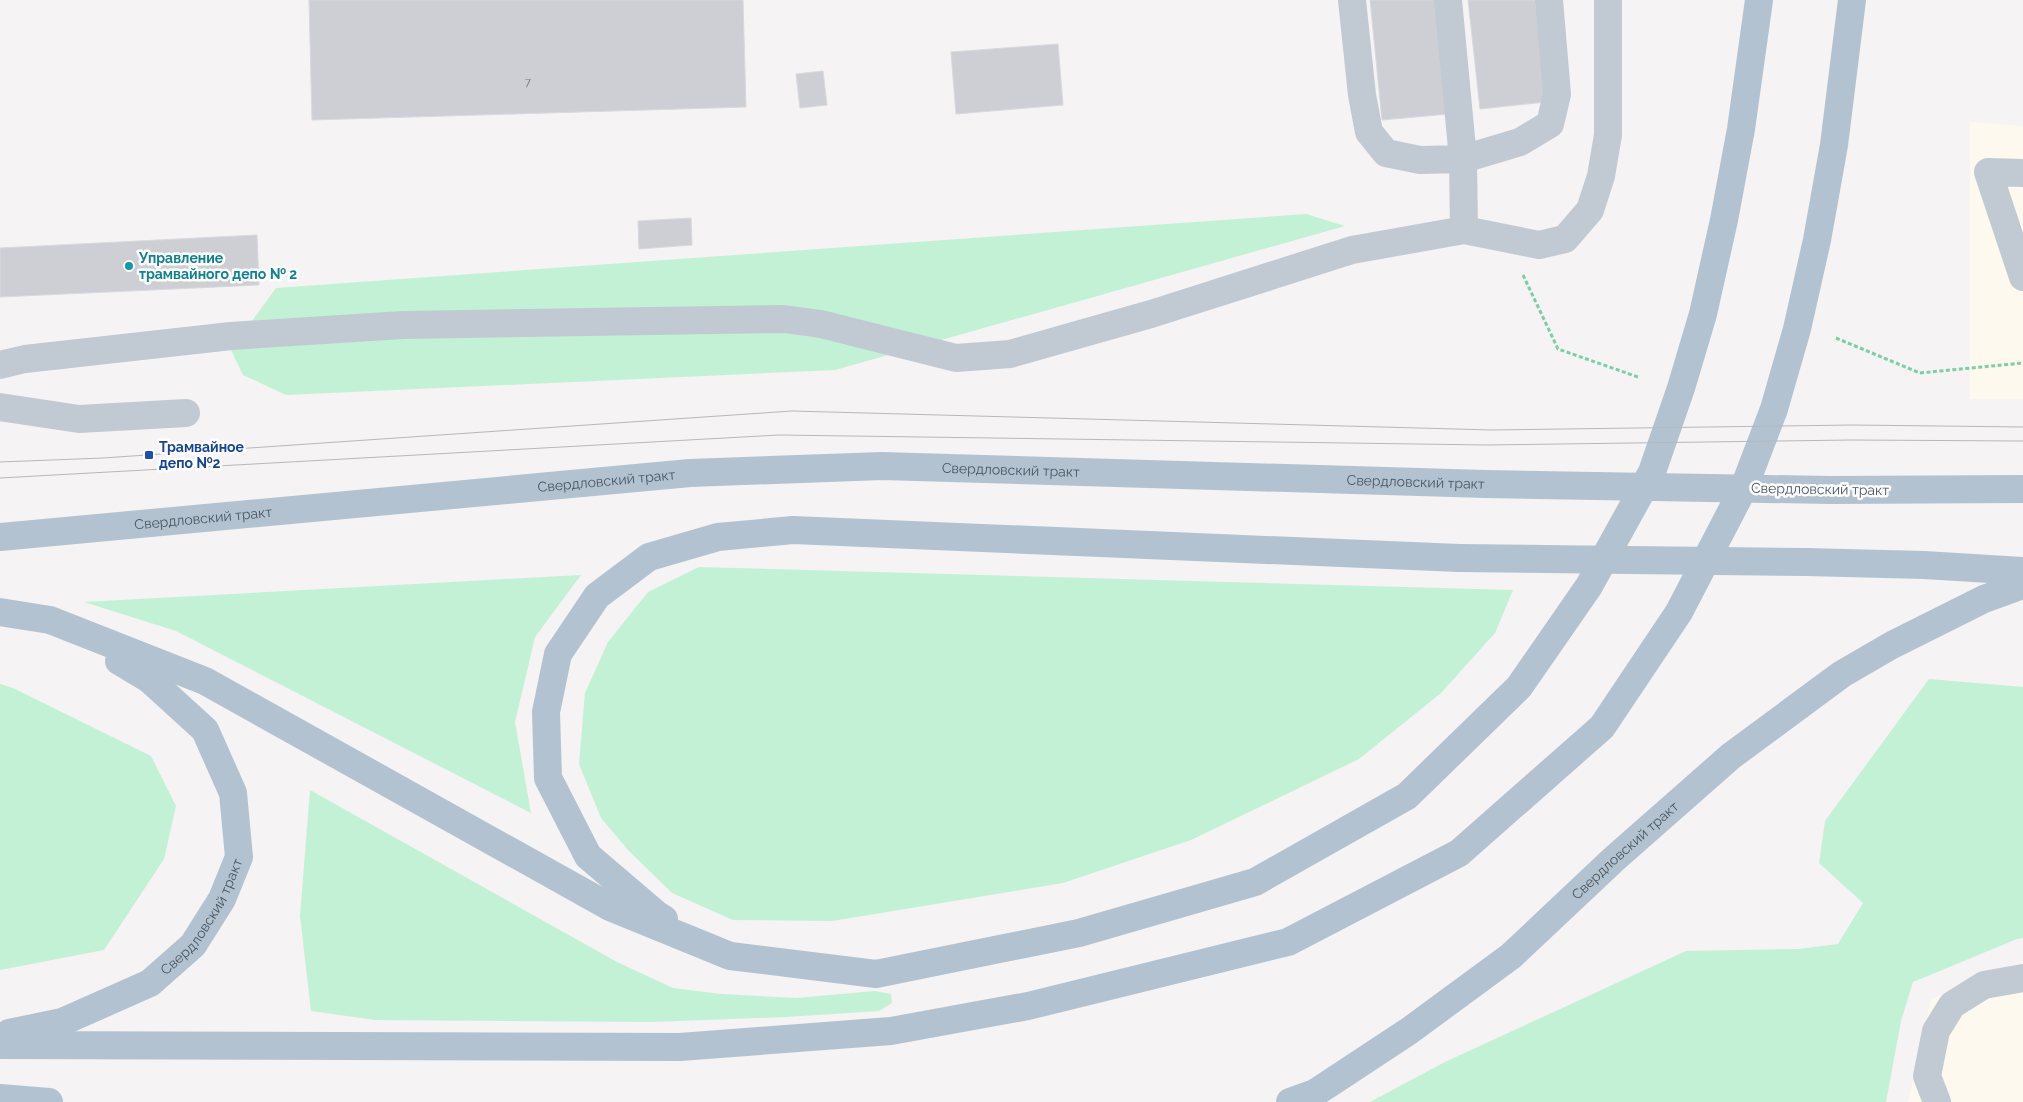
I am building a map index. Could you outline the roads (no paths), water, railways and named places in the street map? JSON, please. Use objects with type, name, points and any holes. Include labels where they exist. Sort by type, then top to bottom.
[{"type":"main road","points":[[0,612],[50,620],[205,681],[610,907],[730,956],[876,974],[1079,934],[1255,882],[1407,796],[1519,687],[1589,586],[1652,472],[1703,314],[1724,220],[1741,129],[1759,0]]},
{"type":"main road","points":[[0,1045],[680,1047],[891,1031],[1028,1006],[1288,942],[1459,853],[1602,727],[1680,612],[1745,485],[1774,409],[1797,329],[1818,240],[1834,145],[1852,0]]},
{"type":"main road","name":"Свердловский тракт","points":[[0,537],[690,473],[882,466],[1485,484],[1830,490],[2023,489]]},
{"type":"main road","points":[[730,956],[656,914],[588,856],[548,778],[546,712],[558,654],[597,596],[649,557],[718,537],[793,530],[1458,558],[1924,564],[2023,571]]},
{"type":"main road","name":"Свердловский тракт","points":[[1290,1102],[1323,1088],[1409,1031],[1512,956],[1614,859],[1731,756],[1842,674],[1892,645],[1976,604],[2023,585]]},
{"type":"main road","name":"Свердловский тракт","points":[[0,1034],[62,1022],[150,983],[193,945],[222,899],[239,857],[232,793],[205,730],[149,678],[50,620]]},
{"type":"main road","points":[[0,1098],[49,1102]]},
{"type":"lane","points":[[1352,0],[1362,95],[1370,132],[1386,153],[1420,160],[1463,159],[1520,142],[1550,124],[1557,94],[1550,0]]},
{"type":"lane","points":[[1448,0],[1463,159],[1464,230]]},
{"type":"lane","points":[[0,365],[25,359],[231,336],[403,325],[784,319],[821,324],[956,358],[1010,354],[1152,314],[1352,250],[1464,230],[1539,245],[1565,239],[1590,210],[1601,176],[1608,135],[1608,0]]},
{"type":"lane","points":[[2023,173],[1988,172],[2023,278]]},
{"type":"lane","points":[[0,407],[79,419],[186,412]]},
{"type":"lane","points":[[1936,1102],[1927,1076],[1936,1031],[1952,1005],[1984,985],[2023,978]]},
{"type":"tram line","points":[[0,462],[103,458],[792,411],[1492,430],[1853,425],[2023,427]]},
{"type":"tram line","points":[[0,478],[779,435],[1487,445],[1851,440],[2023,441]]},
{"type":"place","name":"Управление трамвайного депо № 2","points":[[129,266]]},
{"type":"place","name":"Трамвайное депо №2","points":[[149,455]]}]
